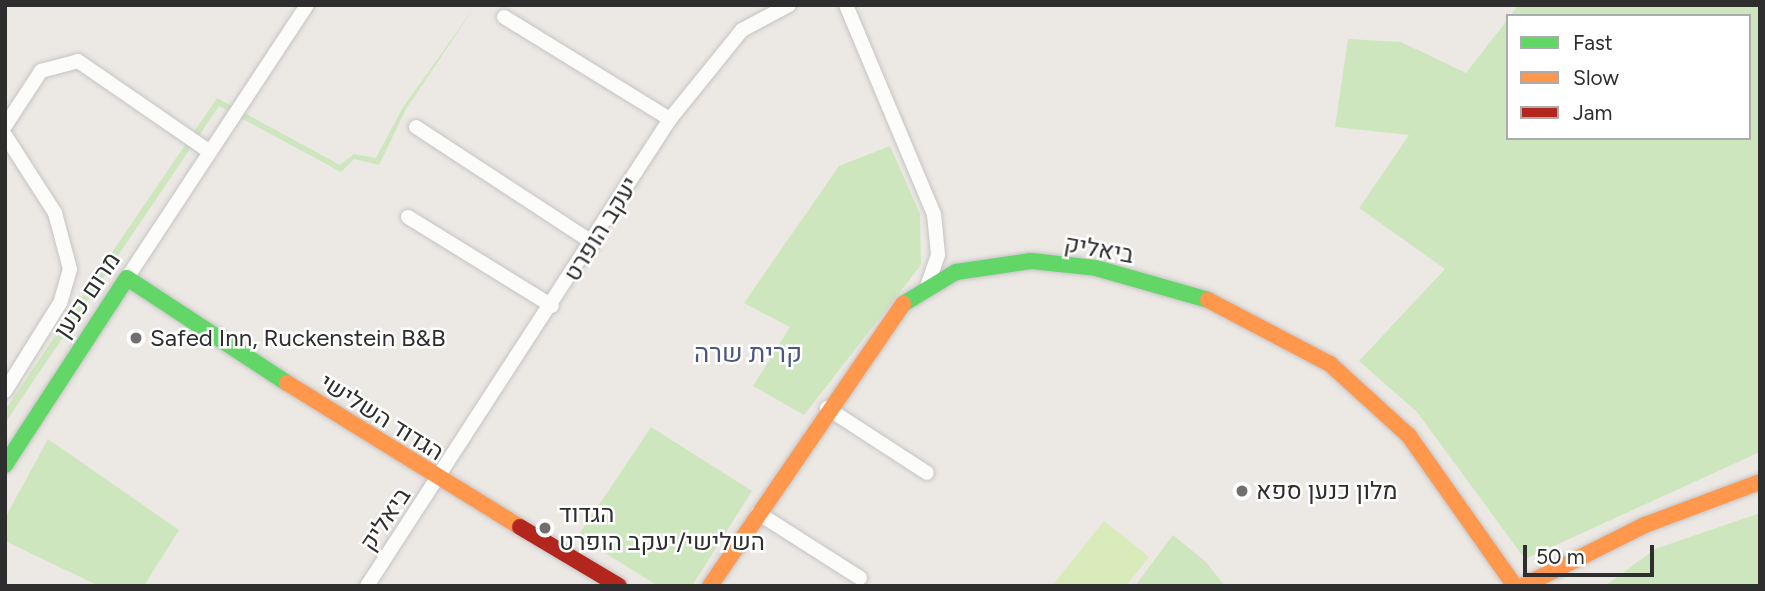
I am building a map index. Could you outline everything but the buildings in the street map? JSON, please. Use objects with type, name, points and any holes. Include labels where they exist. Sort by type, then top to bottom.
[{"type":"street","name":"מרום כנען","points":[[5,466],[307,5]]},
{"type":"street","name":"יעקב הופרט","points":[[440,478],[670,119],[742,30],[789,5]]},
{"type":"street","points":[[846,5],[934,214],[938,255],[928,284]]},
{"type":"street","points":[[504,17],[670,119]]},
{"type":"street","points":[[5,126],[41,71],[78,61],[210,152]]},
{"type":"street","points":[[416,127],[593,243]]},
{"type":"street","name":"מרום כנען","points":[[5,135],[55,212],[70,269],[60,303],[5,391]]},
{"type":"street","points":[[408,217],[552,306]]},
{"type":"street","name":"ביאליק","points":[[710,586],[827,408],[903,304],[928,284],[987,265],[1044,263],[1144,279],[1250,318],[1330,364],[1409,436],[1516,586]]},
{"type":"street","name":"הגדוד השלישי","points":[[127,278],[440,478],[619,586]]},
{"type":"street","points":[[827,408],[927,473]]},
{"type":"street","name":"ביאליק","points":[[374,583],[440,478]]},
{"type":"street","points":[[1523,586],[1645,525],[1760,482]]},
{"type":"street","points":[[758,513],[860,578]]},
{"type":"green space","points":[[476,5],[406,109],[379,165],[354,159],[341,172],[219,106],[5,423],[5,410],[217,98],[340,165],[354,154],[376,158],[402,109]]},
{"type":"green space","points":[[1518,5],[1760,5],[1760,452],[1525,559],[1417,412],[1359,361],[1445,269],[1359,208],[1409,135],[1335,127],[1348,39],[1401,42],[1466,73],[1506,22],[1506,140],[1751,140],[1751,14],[1511,14]]},
{"type":"green space","points":[[890,146],[920,214],[921,265],[804,415],[753,386],[790,327],[744,303],[839,166]]},
{"type":"green space","points":[[651,427],[752,491],[692,586],[658,586],[578,536]]},
{"type":"green space","points":[[48,439],[179,530],[144,586],[99,586],[5,541],[5,518]]},
{"type":"green space","points":[[1760,513],[1760,586],[1605,586],[1655,549]]},
{"type":"green space","points":[[1104,521],[1149,557],[1126,586],[1052,586]]},
{"type":"green space","points":[[1173,535],[1206,562],[1225,586],[1135,586]]},
{"type":"traffic: fast","points":[[903,304],[956,272],[1031,261],[1096,268],[1208,300]]},
{"type":"traffic: fast","points":[[5,465],[127,278],[287,383]]},
{"type":"traffic: slow","points":[[1208,300],[1330,364],[1409,436],[1515,586]]},
{"type":"traffic: slow","points":[[710,586],[903,304]]},
{"type":"traffic: slow","points":[[287,383],[520,527]]},
{"type":"traffic: slow","points":[[1523,586],[1645,525],[1760,482]]},
{"type":"traffic: jam","points":[[520,527],[619,586]]},
{"type":"place","name":"Safed Inn, Ruckenstein B&B","points":[[136,338]]},
{"type":"place","name":"מלון כנען ספא","points":[[1242,491]]},
{"type":"place","name":"הגדוד השלישי/יעקב הופרט","points":[[545,528]]},
{"type":"district","name":"קרית שרה","points":[[748,354]]}]
